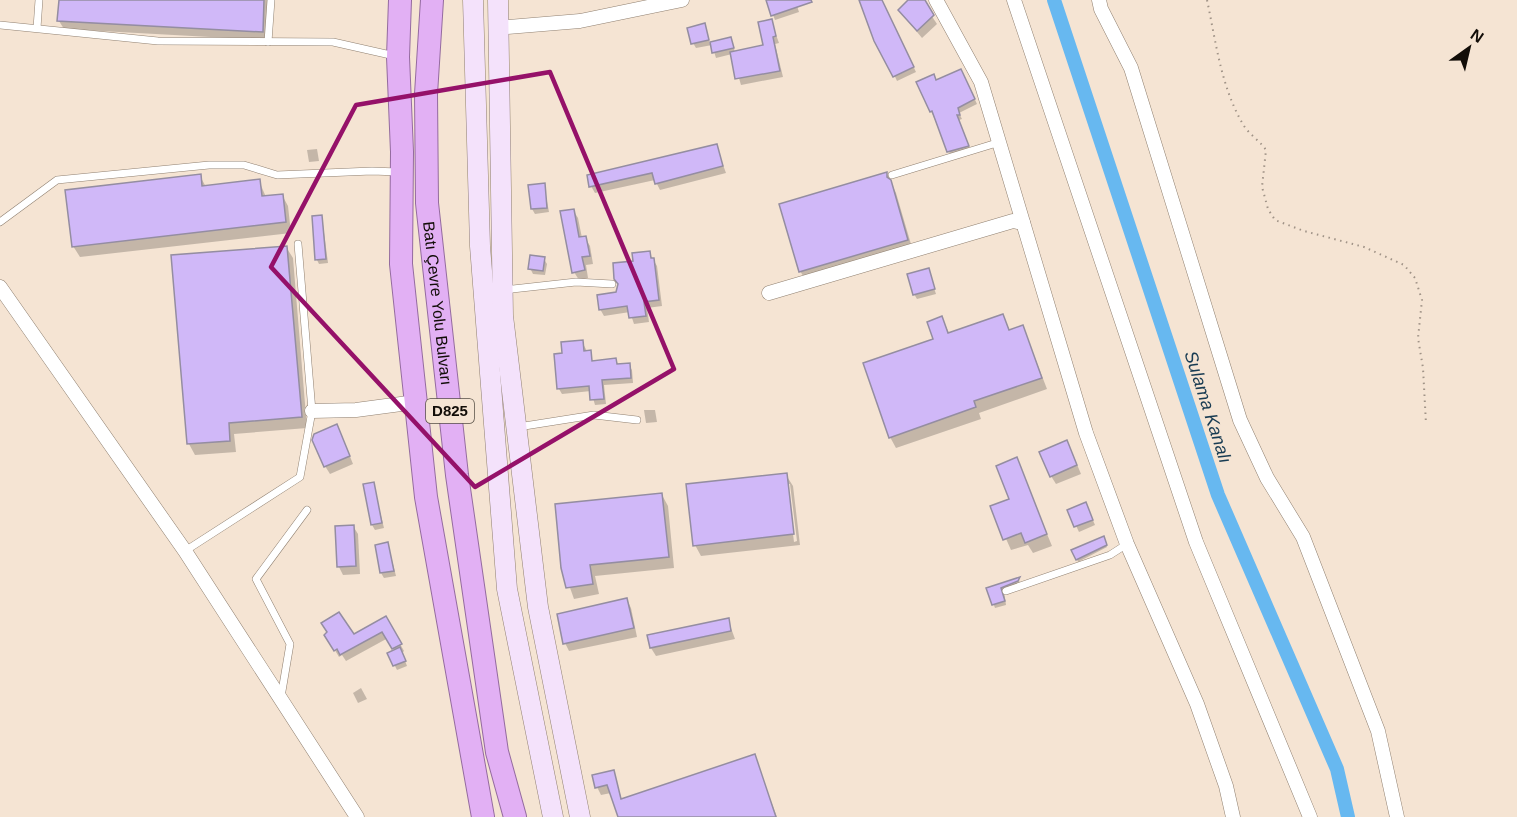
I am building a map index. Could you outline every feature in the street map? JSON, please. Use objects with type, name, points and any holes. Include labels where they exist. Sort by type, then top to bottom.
[{"type":"highway","name":"Batı Çevre Yolu Bulvarı","points":[[400,0],[398,57],[402,173],[401,264],[426,496],[483,817]]},
{"type":"highway","name":"Batı Çevre Yolu Bulvarı","points":[[432,0],[426,94],[428,215],[458,475],[497,752],[515,817]]},
{"type":"main road","points":[[473,0],[480,246],[507,589],[553,817]]},
{"type":"main road","points":[[498,0],[496,28],[503,316],[538,607],[580,817]]},
{"type":"street","points":[[496,28],[580,21],[682,0]]},
{"type":"street","points":[[936,0],[981,82],[1086,433],[1127,544],[1197,704],[1226,786],[1233,817]]},
{"type":"street","points":[[1014,0],[1196,542],[1310,817]]},
{"type":"street","points":[[1099,0],[1101,9],[1131,68],[1240,420],[1267,478],[1303,537],[1378,731],[1397,817]]},
{"type":"street","points":[[769,293],[1013,221],[1023,223]]},
{"type":"street","points":[[0,287],[185,551],[357,817]]},
{"type":"street","points":[[312,411],[356,410],[416,402]]},
{"type":"lane","points":[[37,28],[39,0]]},
{"type":"lane","points":[[268,42],[271,0]]},
{"type":"lane","points":[[0,25],[158,41],[333,42],[398,57]]},
{"type":"lane","points":[[892,175],[1000,142]]},
{"type":"lane","points":[[0,222],[57,180],[209,165],[244,165],[277,175],[372,171],[402,173]]},
{"type":"lane","points":[[185,551],[300,477],[312,411],[298,244]]},
{"type":"lane","points":[[502,290],[576,282],[612,284]]},
{"type":"lane","points":[[516,427],[594,415],[637,420]]},
{"type":"lane","points":[[281,699],[290,644],[256,579],[307,510]]},
{"type":"lane","points":[[1006,591],[1110,555],[1127,544]]},
{"type":"path","points":[[1207,0],[1222,76],[1245,127],[1266,150],[1263,187],[1268,209],[1275,220],[1304,231],[1364,247],[1404,265],[1415,278],[1422,300],[1418,339],[1423,368],[1426,424]]},
{"type":"highlighted area","points":[[550,72],[674,369],[475,487],[271,267],[356,105]]},
{"type":"building","points":[[59,0],[264,0],[263,32],[57,21]]},
{"type":"building","points":[[766,0],[811,0],[812,2],[771,16]]},
{"type":"building","points":[[859,0],[882,0],[914,67],[893,77],[874,41]]},
{"type":"building","points":[[908,0],[925,0],[934,15],[917,31],[898,10]]},
{"type":"building","points":[[772,19],[780,71],[735,79],[730,52],[763,45],[758,22]]},
{"type":"building","points":[[705,23],[709,40],[691,44],[687,28]]},
{"type":"building","points":[[731,37],[734,48],[712,53],[710,42]]},
{"type":"building","points":[[961,69],[975,99],[958,108],[960,115],[957,115],[969,146],[947,152],[932,111],[930,112],[916,82],[934,74],[936,80]]},
{"type":"building","points":[[717,144],[723,166],[655,184],[652,173],[589,187],[587,175]]},
{"type":"building","points":[[887,172],[908,240],[799,272],[779,204]]},
{"type":"building","points":[[201,174],[202,186],[260,179],[262,196],[283,194],[286,222],[72,247],[65,190]]},
{"type":"building","points":[[545,183],[547,208],[531,209],[528,185]]},
{"type":"building","points":[[574,209],[579,237],[586,236],[590,256],[582,257],[585,270],[572,273],[560,211]]},
{"type":"building","points":[[322,215],[326,259],[315,260],[312,216]]},
{"type":"building","points":[[287,246],[302,417],[229,423],[230,441],[187,444],[171,255]]},
{"type":"building","points":[[650,251],[651,258],[654,258],[659,300],[644,302],[646,316],[629,318],[627,306],[599,310],[597,295],[616,292],[618,284],[614,279],[613,263],[633,261],[632,253]]},
{"type":"building","points":[[530,255],[545,257],[543,271],[528,269]]},
{"type":"building","points":[[929,268],[935,289],[913,295],[907,274]]},
{"type":"building","points":[[1003,314],[1009,330],[1023,325],[1042,378],[974,401],[976,407],[889,438],[863,363],[933,339],[927,322],[942,316],[948,333]]},
{"type":"building","points":[[583,340],[584,351],[591,350],[592,361],[616,358],[617,364],[630,363],[631,378],[602,380],[604,399],[590,400],[589,386],[557,389],[554,354],[562,353],[561,342]]},
{"type":"building","points":[[337,424],[350,456],[324,467],[312,440],[314,434]]},
{"type":"building","points":[[1067,440],[1077,465],[1050,477],[1039,452]]},
{"type":"building","points":[[1017,457],[1047,534],[1025,543],[1021,533],[1003,540],[990,506],[1009,499],[996,466]]},
{"type":"building","points":[[787,473],[794,534],[693,546],[686,484]]},
{"type":"building","points":[[374,482],[382,523],[371,525],[363,484]]},
{"type":"building","points":[[662,493],[669,557],[590,565],[593,584],[566,588],[561,568],[555,504]]},
{"type":"building","points":[[1086,502],[1093,520],[1074,527],[1067,510]]},
{"type":"building","points":[[354,525],[356,566],[337,567],[335,526]]},
{"type":"building","points":[[1104,536],[1107,545],[1076,560],[1071,550]]},
{"type":"building","points":[[388,542],[394,571],[380,573],[375,545]]},
{"type":"building","points":[[1020,577],[1018,581],[1001,588],[1005,601],[992,605],[986,588]]},
{"type":"building","points":[[627,598],[634,628],[563,644],[557,614]]},
{"type":"building","points":[[339,612],[354,634],[386,616],[402,644],[392,649],[382,632],[340,655],[337,649],[334,651],[324,635],[327,632],[321,623]]},
{"type":"building","points":[[729,618],[731,631],[650,648],[647,635]]},
{"type":"building","points":[[400,647],[406,661],[393,666],[387,653]]},
{"type":"building","points":[[755,754],[776,817],[618,817],[607,785],[595,788],[592,775],[614,770],[621,799]]},
{"type":"waterway","name":"Sulama Kanalı","points":[[1054,0],[1218,495],[1337,769],[1348,817]]}]
